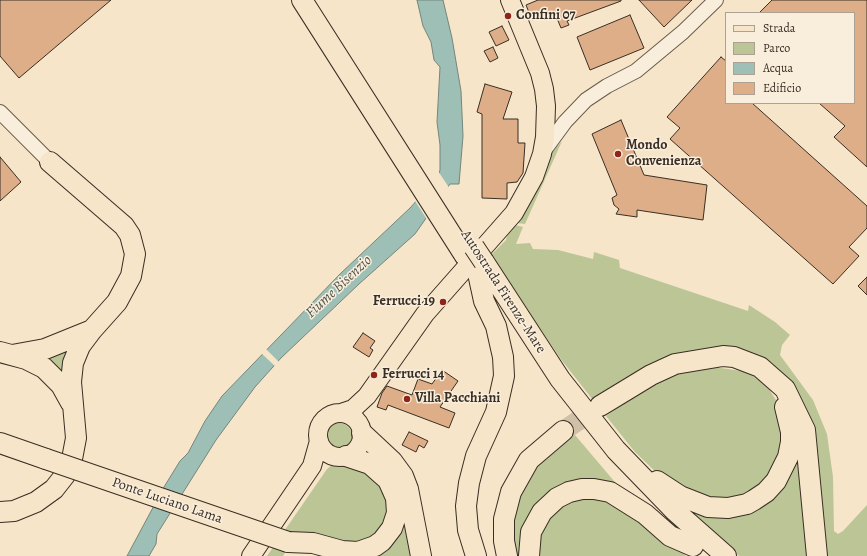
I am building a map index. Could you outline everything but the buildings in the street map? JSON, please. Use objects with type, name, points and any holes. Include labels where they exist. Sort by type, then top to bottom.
[{"type":"highway","name":"Autostrada Firenze-Mare","points":[[302,0],[425,182]]},
{"type":"highway","name":"Autostrada Firenze-Mare","points":[[317,0],[536,367],[567,410],[635,490],[699,551]]},
{"type":"highway","points":[[0,512],[14,511],[36,502],[54,489],[69,467],[76,438],[70,382],[73,363],[80,346],[92,330],[118,302],[131,276],[135,254],[130,235],[124,226],[50,162]]},
{"type":"highway","name":"Autostrada Firenze-Mare","points":[[475,263],[560,379],[616,450],[675,511],[726,556]]},
{"type":"highway","points":[[475,263],[484,301],[496,326],[503,357],[504,376],[496,412],[476,456],[469,483],[466,506],[468,530],[476,556]]},
{"type":"highway","points":[[6,354],[45,349],[92,330]]},
{"type":"highway","points":[[6,354],[34,363],[54,376],[69,399],[74,412]]},
{"type":"highway","points":[[600,406],[651,376],[675,364],[723,356],[734,357],[760,367],[785,389],[805,430],[816,556]]},
{"type":"highway","points":[[616,450],[662,485],[698,504],[728,508],[747,504],[766,492],[776,481],[788,457],[791,432],[787,413],[779,396],[764,378],[742,367],[716,358]]},
{"type":"highway","points":[[361,429],[392,461],[403,476],[408,489],[421,556]]},
{"type":"highway","points":[[507,556],[504,541],[504,519],[511,492],[530,460],[563,431]]},
{"type":"highway","name":"Ponte Luciano Lama","points":[[0,443],[288,542]]},
{"type":"highway","points":[[288,542],[313,543],[342,551],[358,552],[367,550],[382,541],[392,528],[397,505],[396,498],[388,480],[370,464],[342,457]]},
{"type":"highway","points":[[529,556],[532,532],[542,512],[557,498],[569,492],[582,489],[594,489],[610,492],[645,514],[670,536],[699,551]]},
{"type":"highway","points":[[288,542],[307,556]]},
{"type":"highway","points":[[288,542],[322,556]]},
{"type":"highway","points":[[288,542],[338,556]]},
{"type":"main road","points":[[251,556],[310,470],[315,459],[320,427],[323,421],[329,416],[353,409],[367,396],[425,314],[514,213],[527,192],[542,154],[546,123],[544,89],[540,73],[510,0]]},
{"type":"main road","points":[[264,556],[329,462],[357,450],[362,439],[361,413],[367,396]]},
{"type":"main road","points":[[341,413],[349,415],[361,429]]},
{"type":"main road","points":[[319,441],[326,452],[342,457]]},
{"type":"street","points":[[542,154],[566,122],[586,100],[607,86],[636,72],[684,32],[716,0]]},
{"type":"street","points":[[0,112],[50,162]]},
{"type":"green space","points":[[562,141],[525,224],[517,223],[536,193],[551,153]]},
{"type":"green space","points":[[515,225],[523,227],[516,244],[530,243],[533,249],[558,250],[593,259],[594,252],[619,260],[620,268],[748,311],[749,305],[775,322],[790,335],[782,345],[780,355],[813,400],[827,434],[833,477],[834,531],[838,534],[843,531],[867,505],[867,556],[821,556],[805,419],[736,353],[593,400],[560,358],[491,255],[506,240],[507,236]]},
{"type":"green space","points":[[73,342],[66,378],[34,356]]},
{"type":"green space","points":[[714,367],[742,371],[756,377],[767,386],[781,408],[787,439],[762,488],[719,503],[661,477],[635,452],[606,416],[653,383],[685,371]]},
{"type":"green space","points":[[339,423],[348,427],[352,436],[348,445],[339,449],[330,445],[326,436],[330,427]]},
{"type":"green space","points":[[575,435],[625,494],[565,489],[526,556],[514,556],[513,510],[533,469],[558,445]]},
{"type":"green space","points":[[795,439],[812,556],[739,556],[681,502],[745,509]]},
{"type":"green space","points":[[367,441],[390,464],[415,556],[366,556],[401,516],[361,456]]},
{"type":"green space","points":[[341,462],[370,468],[392,506],[376,540],[287,549],[283,556],[267,556],[327,469],[333,464]]},
{"type":"green space","points":[[598,494],[668,539],[686,556],[534,556],[534,541],[557,504]]},
{"type":"water","name":"Fiume Bisenzio","points":[[417,0],[443,0],[452,38],[461,91],[463,136],[459,184],[450,184],[415,234],[359,284],[281,358],[255,387],[216,440],[157,534],[156,544],[149,556],[127,556],[164,487],[180,461],[188,453],[205,421],[222,396],[340,274],[410,208],[438,177],[440,170],[440,145],[437,122],[440,67],[434,60],[431,42],[423,26]]},
{"type":"pier","points":[[438,171],[450,189],[428,221],[415,201],[430,184]]},
{"type":"pier","points":[[265,348],[280,363],[276,367],[261,353]]},
{"type":"tunnel","points":[[563,431],[600,406]]},
{"type":"place","name":"Confini 07","points":[[508,16]]},
{"type":"place","name":"Mondo Convenienza","points":[[618,154]]},
{"type":"place","name":"Ferrucci 19","points":[[443,302]]},
{"type":"place","name":"Ferrucci 14","points":[[374,375]]},
{"type":"place","name":"Villa Pacchiani","points":[[407,399]]}]
